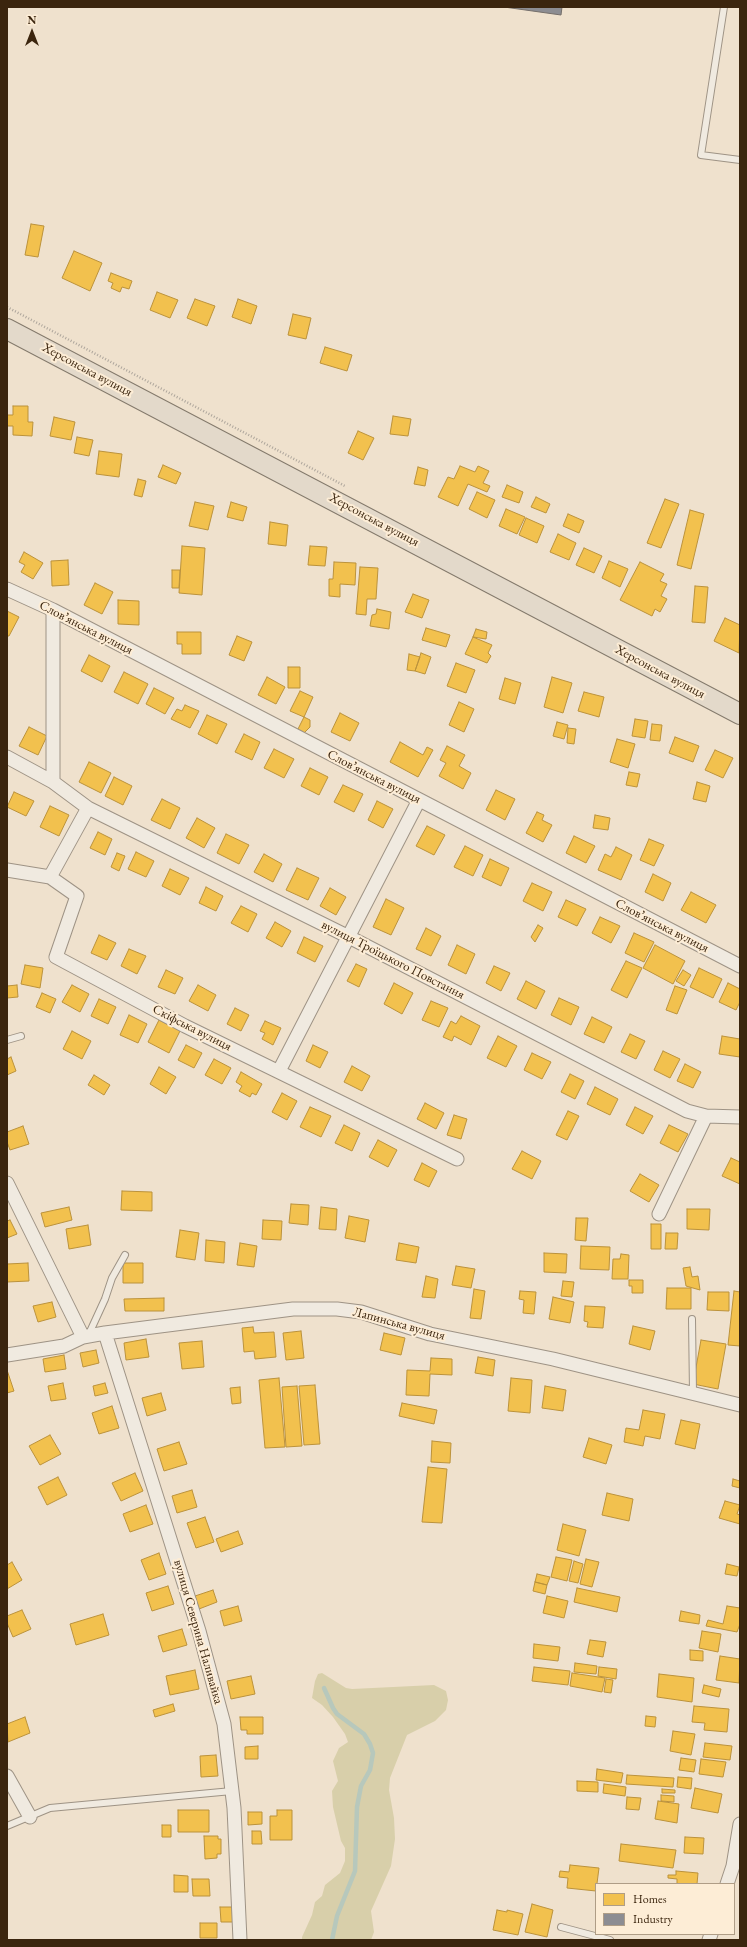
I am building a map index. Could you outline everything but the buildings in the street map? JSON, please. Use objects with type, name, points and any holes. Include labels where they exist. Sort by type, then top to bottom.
[{"type":"main road","name":"Херсонська вулиця","points":[[7,329],[740,714]]},
{"type":"street","name":"Словʼянська вулиця","points":[[7,589],[52,610],[740,966]]},
{"type":"street","points":[[52,610],[53,782]]},
{"type":"street","name":"вулиця Троїцького Повстання","points":[[7,757],[53,782],[88,808],[347,936],[687,1111],[706,1116],[740,1117]]},
{"type":"street","points":[[279,1071],[347,936],[419,800]]},
{"type":"street","points":[[50,877],[88,808]]},
{"type":"street","name":"Скіфська вулиця","points":[[7,870],[50,877],[77,896],[56,957],[185,1026],[457,1159]]},
{"type":"street","points":[[659,1214],[706,1116]]},
{"type":"street","points":[[7,1183],[86,1336]]},
{"type":"street","name":"Лапинська вулиця","points":[[7,1355],[64,1346],[86,1336],[104,1333],[317,1307],[361,1312],[430,1334],[553,1359],[740,1405]]},
{"type":"street","name":"вулиця Северина Наливайка","points":[[104,1333],[200,1631],[224,1724],[232,1790],[240,1940]]},
{"type":"street","points":[[7,1776],[30,1817]]},
{"type":"street","points":[[727,1883],[733,1866],[740,1824]]},
{"type":"lane","points":[[724,7],[701,155],[740,160]]},
{"type":"lane","points":[[7,1040],[21,1036]]},
{"type":"lane","points":[[86,1336],[105,1299],[112,1278],[125,1255]]},
{"type":"lane","points":[[692,1319],[692,1393]]},
{"type":"lane","points":[[7,1826],[50,1808],[232,1790]]},
{"type":"lane","points":[[561,1927],[610,1940]]},
{"type":"shaded area","points":[[322,1673],[346,1688],[352,1689],[434,1685],[446,1691],[448,1700],[446,1710],[435,1721],[407,1735],[390,1778],[389,1790],[394,1818],[395,1839],[391,1866],[371,1911],[374,1932],[371,1940],[302,1940],[312,1915],[315,1902],[322,1896],[325,1885],[340,1873],[345,1861],[345,1848],[341,1841],[333,1807],[332,1791],[338,1781],[333,1761],[339,1748],[348,1742],[345,1734],[333,1717],[322,1705],[312,1698],[315,1681],[318,1674]]},
{"type":"waterway","points":[[324,1688],[337,1714],[364,1734],[373,1753],[370,1770],[361,1786],[357,1807],[355,1871],[337,1916],[332,1940]]}]
